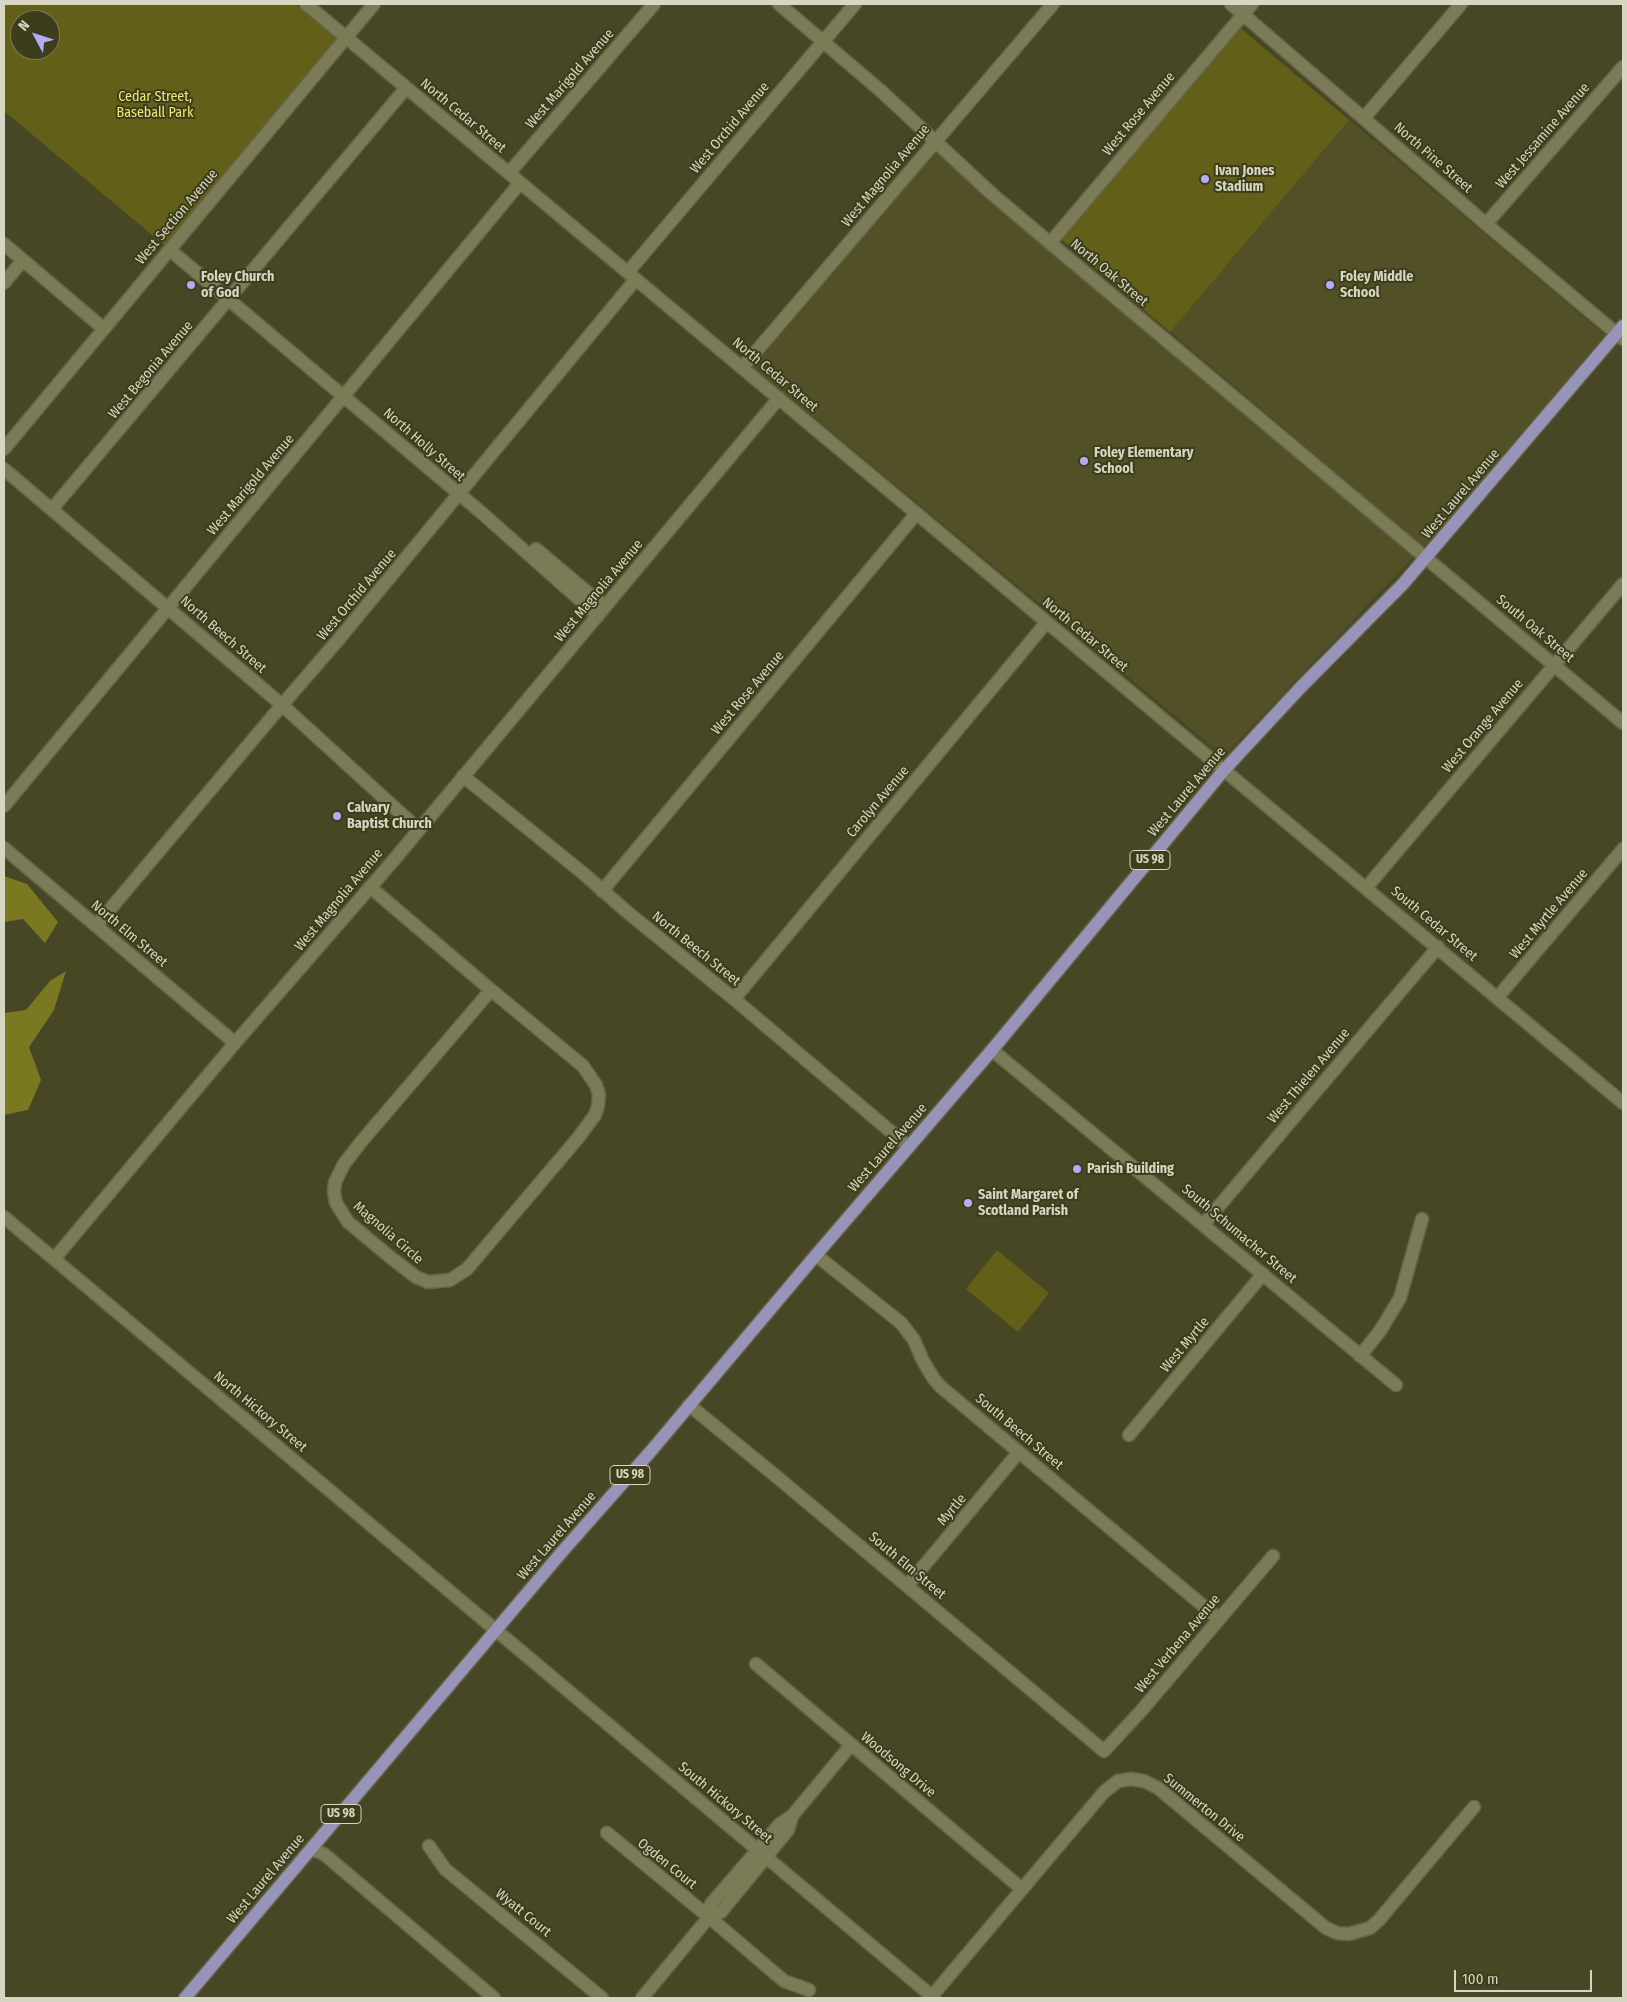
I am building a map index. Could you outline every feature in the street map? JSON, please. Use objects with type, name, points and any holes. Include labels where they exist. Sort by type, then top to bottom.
[{"type":"main road","name":"West Laurel Avenue","points":[[185,1998],[561,1553],[992,1050],[1224,770],[1302,687],[1370,620],[1427,558],[1621,333]]},
{"type":"street","name":"North Cedar Street","points":[[306,4],[1224,770]]},
{"type":"street","name":"West Section Avenue","points":[[4,449],[374,4]]},
{"type":"street","name":"West Marigold Avenue","points":[[509,173],[654,4]]},
{"type":"street","name":"North Oak Street","points":[[779,4],[881,91],[1050,243],[1427,558]]},
{"type":"street","name":"West Orchid Avenue","points":[[96,926],[339,639],[461,491],[632,276],[855,4]]},
{"type":"street","name":"West Magnolia Avenue","points":[[742,368],[1053,4]]},
{"type":"street","name":"North Pine Street","points":[[1231,4],[1486,224],[1621,333]]},
{"type":"street","name":"West Rose Avenue","points":[[1050,243],[1252,4]]},
{"type":"street","points":[[1364,118],[1461,4]]},
{"type":"street","name":"West Jessamine Avenue","points":[[1486,224],[1623,67]]},
{"type":"street","name":"West Begonia Avenue","points":[[52,509],[229,301],[406,88]]},
{"type":"street","name":"West Marigold Avenue","points":[[4,806],[520,183]]},
{"type":"street","points":[[4,244],[104,329]]},
{"type":"street","name":"North Holly Street","points":[[170,250],[229,301],[461,491]]},
{"type":"street","points":[[4,283],[22,260]]},
{"type":"street","name":"West Magnolia Avenue","points":[[54,1259],[601,612],[778,398]]},
{"type":"street","name":"North Beech Street","points":[[4,469],[282,705],[418,829]]},
{"type":"street","points":[[461,491],[601,612]]},
{"type":"street","name":"West Rose Avenue","points":[[602,890],[916,514]]},
{"type":"street","name":"South Oak Street","points":[[1427,558],[1623,723]]},
{"type":"street","name":"West Orange Avenue","points":[[1366,888],[1623,584]]},
{"type":"street","name":"Carolyn Avenue","points":[[734,999],[1046,623]]},
{"type":"street","name":"South Cedar Street","points":[[1224,770],[1623,1103]]},
{"type":"street","name":"North Beech Street","points":[[463,776],[734,999],[909,1147]]},
{"type":"street","name":"North Elm Street","points":[[4,848],[235,1043]]},
{"type":"street","name":"West Myrtle Avenue","points":[[1497,998],[1623,849]]},
{"type":"street","name":"Magnolia Circle","points":[[370,886],[583,1066],[596,1085],[599,1095],[595,1116],[467,1269],[450,1280],[428,1282],[416,1277],[348,1222],[336,1202],[335,1182],[344,1164],[361,1142],[491,990]]},
{"type":"street","name":"West Thielen Avenue","points":[[1203,1224],[1438,947]]},
{"type":"street","name":"South Schumacher Street","points":[[992,1050],[1396,1385]]},
{"type":"street","name":"North Hickory Street","points":[[4,1217],[497,1630]]},
{"type":"street","points":[[1360,1356],[1380,1331],[1400,1298],[1422,1219]]},
{"type":"street","name":"South Beech Street","points":[[816,1255],[896,1319],[914,1340],[923,1360],[941,1387],[1219,1619]]},
{"type":"street","name":"West Myrtle","points":[[1129,1435],[1263,1274]]},
{"type":"street","name":"South Elm Street","points":[[689,1405],[1104,1751]]},
{"type":"street","name":"Myrtle","points":[[907,1586],[1019,1452]]},
{"type":"street","name":"West Verbena Avenue","points":[[1104,1751],[1141,1711],[1273,1556]]},
{"type":"street","name":"South Hickory Street","points":[[497,1630],[933,1997]]},
{"type":"street","name":"Woodsong Drive","points":[[756,1664],[1022,1889]]},
{"type":"street","points":[[642,1998],[709,1917],[721,1912],[761,1853],[788,1830],[792,1816],[852,1745]]},
{"type":"street","name":"Summerton Drive","points":[[933,1997],[1104,1792],[1118,1781],[1131,1779],[1144,1781],[1158,1788],[1326,1928],[1349,1934],[1370,1928],[1380,1920],[1474,1807]]},
{"type":"street","name":"Ogden Court","points":[[607,1833],[784,1982],[809,1990]]},
{"type":"street","name":"Wyatt Court","points":[[429,1846],[445,1869],[602,1998]]},
{"type":"street","points":[[312,1849],[319,1858],[482,1998]]},
{"type":"street","points":[[312,1849],[324,1854],[494,1998]]},
{"type":"shaded area","name":"Foley Middle School","points":[[1239,27],[1606,336],[1426,549],[1060,238]]},
{"type":"shaded area","name":"Foley Elementary School","points":[[939,147],[1415,555],[1224,756],[753,367]]},
{"type":"shaded area","points":[[4,876],[27,884],[58,922],[45,943],[23,919],[4,922]]},
{"type":"shaded area","points":[[66,971],[54,1010],[29,1047],[41,1080],[28,1110],[4,1115],[4,1013],[26,1010],[50,981]]},
{"type":"green space","name":"Cedar Street, Baseball Park","points":[[4,4],[295,4],[337,39],[170,250],[4,111]]},
{"type":"green space","name":"Ivan Jones Stadium","points":[[1239,27],[1349,120],[1170,332],[1060,238]]},
{"type":"green space","points":[[997,1250],[1049,1293],[1018,1332],[966,1289]]},
{"type":"place","name":"Ivan Jones Stadium","points":[[1205,179]]},
{"type":"place","name":"Foley Church of God","points":[[191,285]]},
{"type":"place","name":"Foley Middle School","points":[[1330,285]]},
{"type":"place","name":"Foley Elementary School","points":[[1084,461]]},
{"type":"place","name":"Calvary Baptist Church","points":[[337,816]]},
{"type":"place","name":"Parish Building","points":[[1077,1169]]},
{"type":"place","name":"Saint Margaret of Scotland Parish","points":[[968,1203]]}]
